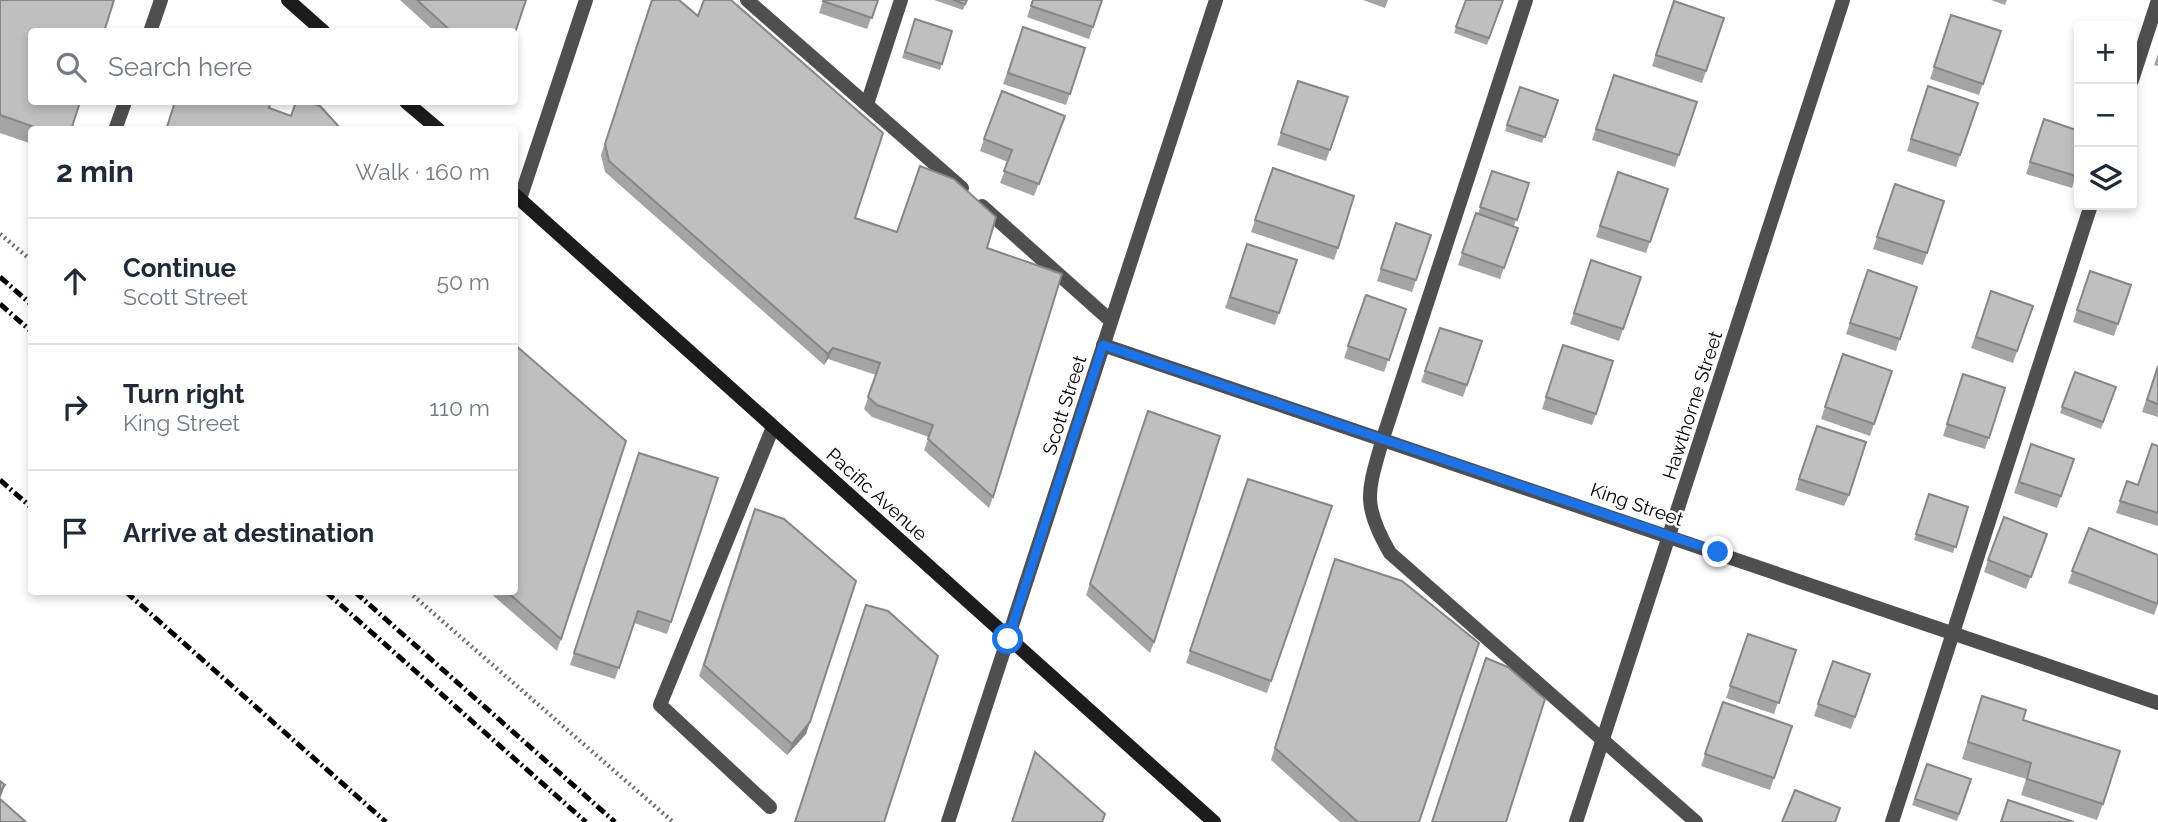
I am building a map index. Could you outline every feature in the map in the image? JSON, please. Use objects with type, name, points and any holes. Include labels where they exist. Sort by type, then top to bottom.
[{"type":"street","points":[[151,28],[161,0]]},
{"type":"street","points":[[288,0],[320,28]]},
{"type":"street","points":[[518,194],[586,0]]},
{"type":"street","points":[[747,0],[1111,321]]},
{"type":"street","points":[[867,104],[901,0]]},
{"type":"street","name":"Scott Street","points":[[948,822],[1216,0]]},
{"type":"street","points":[[1526,0],[1383,438],[1369,489],[1369,509],[1374,525],[1390,553],[1696,822]]},
{"type":"street","name":"Hawthorne Street","points":[[1576,822],[1843,0]]},
{"type":"street","points":[[2137,65],[2158,0]]},
{"type":"street","points":[[116,126],[124,105]]},
{"type":"street","points":[[410,105],[434,126]]},
{"type":"street","name":"Pacific Avenue","points":[[518,198],[1214,822]]},
{"type":"street","points":[[1892,822],[2089,210]]},
{"type":"street","name":"King Street","points":[[1103,345],[1670,535],[2158,703]]},
{"type":"street","points":[[770,807],[660,705],[773,427]]},
{"type":"path","points":[[0,234],[28,258]]},
{"type":"path","points":[[412,595],[673,822]]},
{"type":"building","points":[[0,0],[114,0],[105,28],[28,28],[28,105],[79,105],[72,126],[32,126],[0,115]]},
{"type":"building","points":[[417,0],[526,0],[517,28],[448,28]]},
{"type":"building","points":[[652,0],[679,0],[698,16],[704,0],[731,0],[883,133],[855,218],[897,232],[920,166],[954,179],[996,217],[987,248],[1062,274],[993,497],[928,439],[933,425],[877,405],[868,397],[880,363],[833,348],[828,354],[609,161],[605,144]]},
{"type":"building","points":[[824,0],[878,0],[872,18]]},
{"type":"building","points":[[1033,0],[1102,0],[1093,27],[1031,6]]},
{"type":"building","points":[[1466,0],[1503,0],[1489,38],[1456,27]]},
{"type":"building","points":[[1674,1],[1724,18],[1706,71],[1656,55]]},
{"type":"building","points":[[1951,15],[2001,31],[1983,84],[1934,67]]},
{"type":"building","points":[[915,19],[952,31],[942,64],[905,52]]},
{"type":"building","points":[[1023,27],[1085,48],[1070,94],[1008,73]]},
{"type":"building","points":[[1614,75],[1697,102],[1679,155],[1596,129]]},
{"type":"building","points":[[1298,81],[1348,97],[1330,150],[1281,133]]},
{"type":"building","points":[[1928,86],[1978,103],[1960,155],[1911,139]]},
{"type":"building","points":[[1520,87],[1558,100],[1545,137],[1507,125]]},
{"type":"building","points":[[1002,91],[1065,116],[1039,184],[1004,171],[1012,150],[984,139]]},
{"type":"building","points":[[174,105],[270,105],[269,108],[291,116],[295,105],[317,105],[338,126],[167,126]]},
{"type":"building","points":[[2044,119],[2074,129],[2074,175],[2030,162]]},
{"type":"building","points":[[1273,168],[1354,196],[1338,248],[1255,220]]},
{"type":"building","points":[[1492,171],[1529,183],[1517,220],[1480,207]]},
{"type":"building","points":[[1618,172],[1668,189],[1650,242],[1600,226]]},
{"type":"building","points":[[1895,184],[1944,201],[1927,253],[1877,237]]},
{"type":"building","points":[[1476,213],[1518,228],[1504,268],[1462,253]]},
{"type":"building","points":[[1396,223],[1431,235],[1416,280],[1381,269]]},
{"type":"building","points":[[1247,244],[1297,260],[1279,313],[1230,297]]},
{"type":"building","points":[[1591,260],[1641,277],[1623,329],[1574,313]]},
{"type":"building","points":[[1868,270],[1917,287],[1900,339],[1850,323]]},
{"type":"building","points":[[2090,271],[2131,285],[2118,324],[2077,310]]},
{"type":"building","points":[[1991,291],[2033,306],[2017,351],[1976,337]]},
{"type":"building","points":[[1366,295],[1406,309],[1389,360],[1348,346]]},
{"type":"building","points":[[1440,328],[1482,341],[1467,385],[1425,371]]},
{"type":"building","points":[[1563,345],[1613,361],[1596,414],[1546,397]]},
{"type":"building","points":[[518,347],[626,441],[561,639],[510,595],[518,595]]},
{"type":"building","points":[[1843,354],[1892,371],[1874,424],[1825,407]]},
{"type":"building","points":[[2158,366],[2158,404],[2147,400]]},
{"type":"building","points":[[2075,372],[2116,387],[2103,422],[2062,407]]},
{"type":"building","points":[[1963,374],[2005,388],[1989,438],[1947,424]]},
{"type":"building","points":[[1148,411],[1220,436],[1154,642],[1090,584]]},
{"type":"building","points":[[1817,426],[1866,442],[1849,495],[1799,479]]},
{"type":"building","points":[[2031,444],[2074,459],[2061,496],[2019,482]]},
{"type":"building","points":[[2152,444],[2158,446],[2158,513],[2120,501],[2127,481],[2138,485]]},
{"type":"building","points":[[639,453],[718,478],[671,622],[638,611],[619,668],[574,653]]},
{"type":"building","points":[[1248,479],[1332,506],[1271,681],[1190,651]]},
{"type":"building","points":[[1929,494],[1968,507],[1956,547],[1916,534]]},
{"type":"building","points":[[755,509],[784,519],[856,581],[810,722],[792,744],[704,665]]},
{"type":"building","points":[[2004,517],[2047,534],[2031,577],[1988,560]]},
{"type":"building","points":[[2089,528],[2158,555],[2158,604],[2072,571]]},
{"type":"building","points":[[1335,559],[1402,581],[1479,643],[1419,822],[1358,822],[1275,748]]},
{"type":"building","points":[[866,605],[888,611],[938,656],[884,822],[795,822]]},
{"type":"building","points":[[1748,634],[1796,650],[1779,703],[1730,686]]},
{"type":"building","points":[[1486,658],[1508,667],[1545,699],[1506,822],[1432,822]]},
{"type":"building","points":[[1833,661],[1870,674],[1855,717],[1818,704]]},
{"type":"building","points":[[1982,696],[2026,710],[2023,720],[2120,751],[2103,804],[2027,779],[2031,763],[1968,742]]},
{"type":"building","points":[[1723,702],[1792,726],[1774,778],[1705,754]]},
{"type":"building","points":[[1035,752],[1105,814],[1102,822],[1012,822]]},
{"type":"building","points":[[1927,764],[1971,779],[1959,814],[1915,799]]},
{"type":"building","points":[[1795,790],[1840,808],[1835,822],[1782,822]]},
{"type":"building","points":[[0,799],[26,822],[0,822]]},
{"type":"building","points":[[2008,800],[2074,822],[2001,822]]},
{"type":"railway","points":[[0,277],[28,302]]},
{"type":"railway","points":[[0,304],[28,328]]},
{"type":"railway","points":[[0,480],[28,504]]},
{"type":"railway","points":[[129,595],[386,822]]},
{"type":"railway","points":[[329,595],[586,822]]},
{"type":"railway","points":[[358,595],[615,822]]},
{"type":"route","points":[[1008,639],[1103,345],[1718,552]]}]
